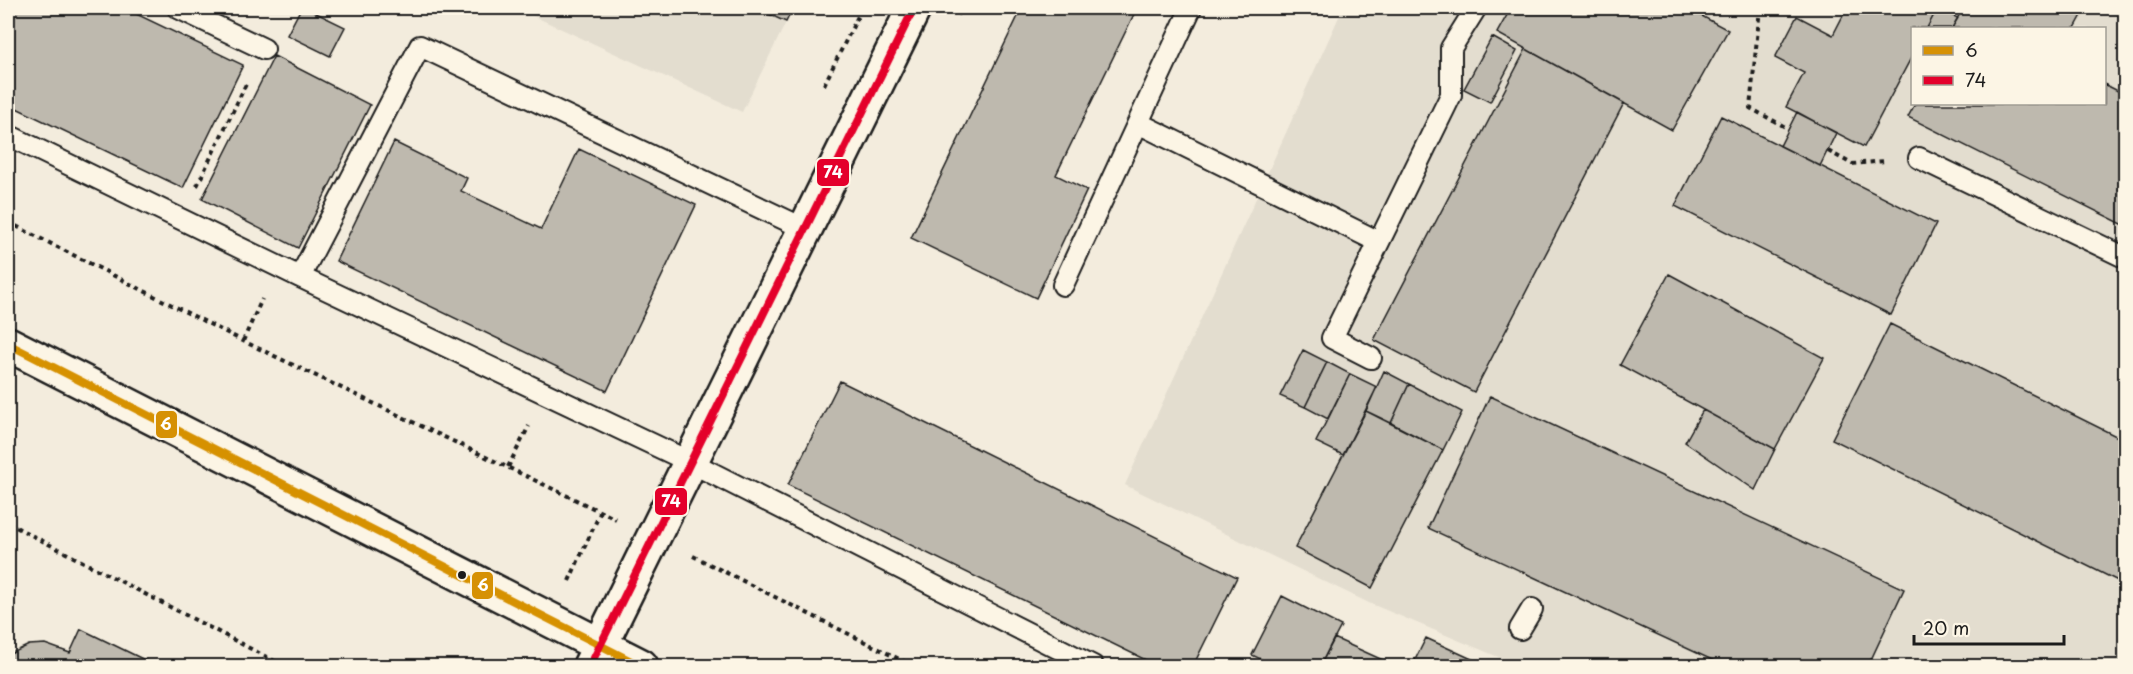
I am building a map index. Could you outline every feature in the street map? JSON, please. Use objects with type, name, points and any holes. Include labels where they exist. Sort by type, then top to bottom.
[{"type":"street","points":[[595,656],[914,8]]},
{"type":"street","points":[[8,344],[595,656],[641,666]]},
{"type":"lane","points":[[178,8],[264,49]]},
{"type":"lane","points":[[1063,285],[1191,8]]},
{"type":"lane","points":[[1371,358],[1332,338],[1451,95],[1451,48],[1476,8]]},
{"type":"lane","points":[[300,277],[420,46],[805,229]]},
{"type":"lane","points":[[1138,123],[1379,242]]},
{"type":"lane","points":[[8,135],[690,462],[1094,666]]},
{"type":"lane","points":[[1919,158],[2126,258]]},
{"type":"lane","points":[[1520,629],[1532,609]]},
{"type":"path","points":[[1760,8],[1750,108],[1789,129]]},
{"type":"path","points":[[180,219],[264,49]]},
{"type":"path","points":[[1828,151],[1852,164],[1919,158]]},
{"type":"path","points":[[8,222],[243,341],[601,511]]},
{"type":"path","points":[[243,341],[276,265]]},
{"type":"path","points":[[508,466],[545,393]]},
{"type":"path","points":[[8,523],[284,666]]},
{"type":"path","points":[[655,537],[913,666]]},
{"type":"shaded area","points":[[516,8],[793,8],[742,112]]},
{"type":"shaded area","points":[[1343,8],[2125,8],[2125,666],[1520,666],[1369,603],[1125,485]]},
{"type":"building","points":[[8,8],[124,8],[243,65],[183,188],[8,104]]},
{"type":"building","points":[[301,8],[306,8],[345,27],[330,56],[287,35]]},
{"type":"building","points":[[755,8],[793,8],[786,22]]},
{"type":"building","points":[[1022,8],[1137,8],[1056,175],[1087,190],[1036,298],[911,238]]},
{"type":"building","points":[[1511,8],[1687,8],[1728,30],[1672,130],[1497,33]]},
{"type":"building","points":[[1847,8],[1937,9],[1928,27],[1911,27],[1911,58],[1864,147],[1786,107],[1804,73],[1775,58],[1797,16],[1833,35]]},
{"type":"building","points":[[1963,8],[2086,8],[2076,27],[1953,27]]},
{"type":"building","points":[[1937,9],[1958,18],[1953,27],[1928,27]]},
{"type":"building","points":[[1492,37],[1517,51],[1490,102],[1464,89]]},
{"type":"building","points":[[1526,49],[1624,103],[1474,392],[1374,340]]},
{"type":"building","points":[[274,56],[370,105],[298,248],[202,199]]},
{"type":"building","points":[[2106,85],[2126,95],[2126,226],[1908,117],[1914,105],[2106,105]]},
{"type":"building","points":[[1797,112],[1836,133],[1820,166],[1780,146]]},
{"type":"building","points":[[1721,116],[1936,224],[1891,315],[1675,206]]},
{"type":"building","points":[[394,142],[467,178],[461,191],[541,229],[579,149],[696,205],[607,391],[336,261]]},
{"type":"building","points":[[1669,274],[1824,358],[1775,449],[1620,365]]},
{"type":"building","points":[[1890,324],[2126,441],[2126,585],[1832,439]]},
{"type":"building","points":[[1303,350],[1327,362],[1305,407],[1280,396]]},
{"type":"building","points":[[1327,362],[1350,374],[1328,419],[1305,407]]},
{"type":"building","points":[[1384,371],[1409,384],[1391,423],[1366,411]]},
{"type":"building","points":[[1350,374],[1377,387],[1343,455],[1316,442]]},
{"type":"building","points":[[840,381],[1237,577],[1193,666],[1158,666],[788,485]]},
{"type":"building","points":[[1409,384],[1462,412],[1443,450],[1391,423]]},
{"type":"building","points":[[1490,396],[1904,589],[1868,666],[1725,666],[1428,528]]},
{"type":"building","points":[[1703,410],[1775,449],[1755,490],[1685,442]]},
{"type":"building","points":[[1366,411],[1443,450],[1372,588],[1295,548]]},
{"type":"building","points":[[1282,596],[1341,626],[1320,666],[1275,666],[1252,655]]},
{"type":"building","points":[[81,629],[157,666],[8,666],[8,655],[29,645],[45,644],[70,653]]},
{"type":"building","points":[[1334,638],[1396,666],[1320,666]]},
{"type":"building","points":[[1426,638],[1487,666],[1412,666]]},
{"type":"transit line","name":"74","points":[[590,666],[914,8]]},
{"type":"transit line","name":"6","points":[[8,344],[641,666]]}]
